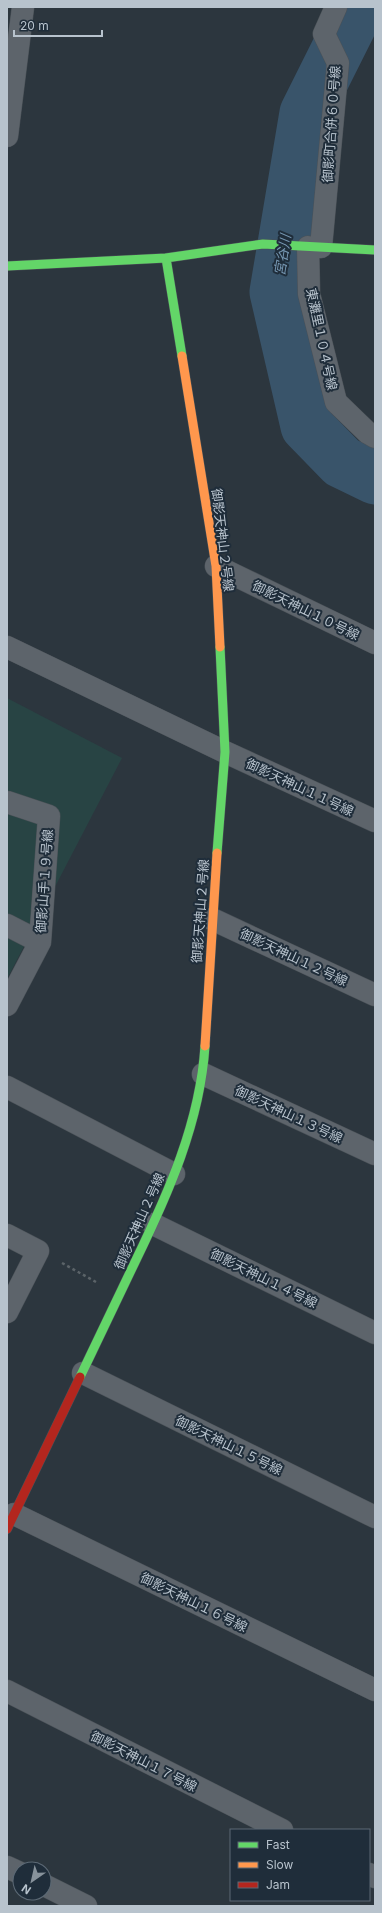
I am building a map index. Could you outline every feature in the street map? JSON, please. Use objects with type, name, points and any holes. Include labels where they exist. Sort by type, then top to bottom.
[{"type":"street","points":[[7,136],[23,7]]},
{"type":"street","name":"御影町合併６０号線","points":[[315,247],[338,63],[324,34],[336,7]]},
{"type":"street","points":[[7,266],[166,258],[263,244],[375,250]]},
{"type":"street","name":"東灘里１０４号線","points":[[315,247],[309,294],[336,402],[368,433],[375,437]]},
{"type":"street","name":"御影天神山２号線","points":[[10,1522],[83,1373],[153,1224],[184,1150],[203,1074],[212,919],[225,752],[216,566],[166,258]]},
{"type":"street","name":"御影天神山１０号線","points":[[216,566],[375,643]]},
{"type":"street","name":"御影天神山１１号線","points":[[7,647],[225,752],[375,821]]},
{"type":"street","name":"御影山手１９号線","points":[[7,802],[49,816],[40,942],[7,1005]]},
{"type":"street","name":"御影天神山１２号線","points":[[212,919],[375,995]]},
{"type":"street","points":[[7,924],[40,942]]},
{"type":"street","name":"御影天神山１３号線","points":[[203,1074],[375,1154]]},
{"type":"street","points":[[7,1087],[174,1174]]},
{"type":"street","name":"御影天神山１４号線","points":[[153,1224],[375,1333]]},
{"type":"street","points":[[7,1235],[38,1251],[7,1312]]},
{"type":"street","name":"御影天神山１５号線","points":[[83,1373],[375,1517]]},
{"type":"street","name":"御影天神山１６号線","points":[[10,1522],[375,1690]]},
{"type":"street","name":"御影天神山１７号線","points":[[7,1691],[280,1829]]},
{"type":"street","points":[[52,1889],[86,1906]]},
{"type":"path","points":[[38,1251],[120,1294]]},
{"type":"green space","points":[[7,698],[122,758],[7,979]]},
{"type":"waterway","name":"宮谷川","points":[[359,7],[306,113],[276,292],[307,426],[342,462],[375,478]]},
{"type":"traffic: fast","points":[[7,266],[166,258],[263,244],[375,250]]},
{"type":"traffic: fast","points":[[166,258],[182,356]]},
{"type":"traffic: fast","points":[[217,853],[225,752],[220,647]]},
{"type":"traffic: fast","points":[[80,1377],[170,1184],[197,1103],[205,1046]]},
{"type":"traffic: slow","points":[[182,356],[216,566],[220,647]]},
{"type":"traffic: slow","points":[[205,1046],[217,853]]},
{"type":"traffic: jam","points":[[7,1529],[80,1377]]}]
